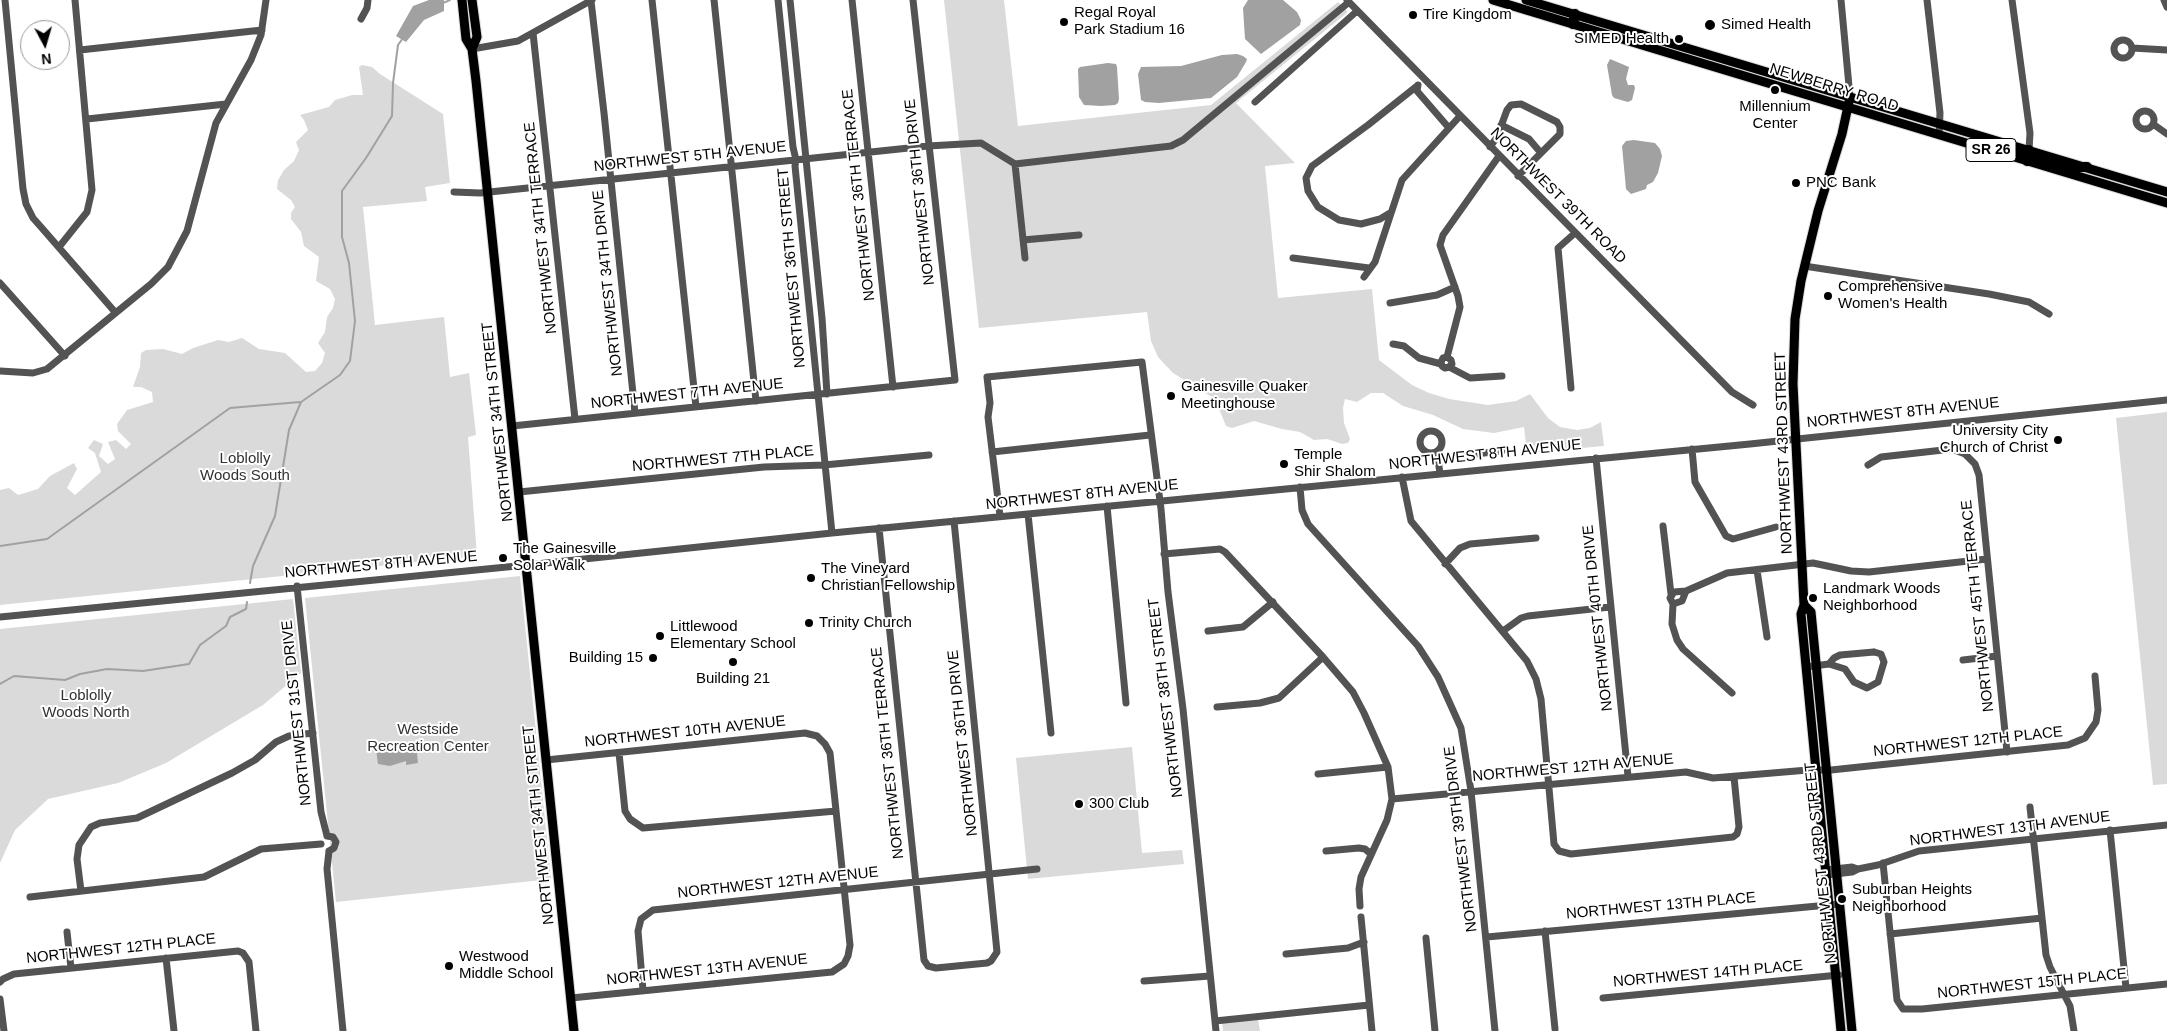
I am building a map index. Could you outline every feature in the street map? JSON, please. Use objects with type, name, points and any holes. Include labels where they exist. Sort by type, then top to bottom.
[{"type":"highway","points":[[1977,146],[2017,154],[2029,150]]},
{"type":"highway","points":[[2028,161],[2039,159],[2067,167],[2087,167]]},
{"type":"main road","name":"NEWBERRY ROAD","points":[[1493,0],[1574,19],[1850,97],[2167,192]]},
{"type":"main road","name":"NEWBERRY ROAD","points":[[1526,0],[1574,19],[1848,107],[2167,203]]},
{"type":"main road","name":"NORTHWEST 34TH STREET","points":[[472,49],[476,37],[473,2]]},
{"type":"main road","name":"NORTHWEST 34TH STREET","points":[[462,4],[466,39],[472,49],[488,192],[574,1031]]},
{"type":"main road","name":"NORTHWEST 43RD STREET","points":[[1821,770],[1806,667],[1801,614],[1804,605],[1795,438],[1793,352],[1796,314],[1804,266],[1818,211],[1842,134],[1850,97]]},
{"type":"main road","name":"NORTHWEST 43RD STREET","points":[[1804,605],[1811,612],[1816,666],[1821,770],[1834,904],[1836,975],[1841,1031]]},
{"type":"main road","name":"NORTHWEST 43RD STREET","points":[[1834,904],[1846,974],[1852,1031]]},
{"type":"street","points":[[5,0],[25,196],[33,218],[116,312]]},
{"type":"street","points":[[59,247],[87,212],[92,199],[87,119],[75,0]]},
{"type":"street","points":[[0,371],[33,373],[47,369],[151,284],[168,267],[187,231],[216,123],[251,60],[262,30],[266,0]]},
{"type":"street","points":[[361,19],[368,8],[368,0]]},
{"type":"street","points":[[472,49],[510,43],[533,33],[591,0]]},
{"type":"street","name":"NORTHWEST 34TH DRIVE","points":[[591,0],[635,413]]},
{"type":"street","points":[[652,0],[696,407]]},
{"type":"street","points":[[714,0],[756,401]]},
{"type":"street","name":"NORTHWEST 36TH STREET","points":[[778,0],[796,160],[795,166],[817,395],[832,533]]},
{"type":"street","points":[[790,0],[822,318],[827,394]]},
{"type":"street","name":"NORTHWEST 36TH TERRACE","points":[[852,0],[893,387]]},
{"type":"street","name":"NORTHWEST 36TH DRIVE","points":[[913,0],[955,380]]},
{"type":"street","points":[[1841,0],[1850,97]]},
{"type":"street","points":[[1928,0],[1937,78],[1938,135]]},
{"type":"street","points":[[2012,0],[2030,133],[2029,150]]},
{"type":"street","points":[[2164,0],[2167,6]]},
{"type":"street","points":[[1025,258],[1015,164],[1171,146],[1183,140],[1348,1]]},
{"type":"street","name":"NORTHWEST 39TH ROAD","points":[[1348,1],[1732,392],[1753,405]]},
{"type":"street","points":[[1255,102],[1357,11]]},
{"type":"street","points":[[80,50],[262,30]]},
{"type":"street","name":"NORTHWEST 34TH TERRACE","points":[[533,33],[575,419]]},
{"type":"street","points":[[782,42],[794,41]]},
{"type":"street","points":[[2132,48],[2167,50]]},
{"type":"street","points":[[1390,213],[1380,219],[1362,224],[1339,220],[1318,207],[1308,191],[1306,178],[1312,166],[1368,125],[1424,80]]},
{"type":"street","points":[[1417,86],[1417,91],[1448,128]]},
{"type":"street","points":[[87,119],[226,104]]},
{"type":"street","points":[[1490,147],[1497,137],[1507,110],[1511,105],[1515,104],[1528,108],[1557,122],[1560,127],[1560,134],[1518,176]]},
{"type":"street","points":[[1364,277],[1375,262],[1399,187],[1407,173],[1460,116]]},
{"type":"street","points":[[2153,124],[2167,134]]},
{"type":"street","points":[[1501,125],[1519,133],[1534,144],[1541,153]]},
{"type":"street","name":"NORTHWEST 5TH AVENUE","points":[[454,192],[488,192],[928,146],[981,143],[1015,164]]},
{"type":"street","points":[[1441,364],[1442,360],[1447,358],[1460,307],[1440,245],[1443,235],[1499,156]]},
{"type":"street","points":[[1571,388],[1558,248],[1575,233]]},
{"type":"street","points":[[1023,240],[1079,235]]},
{"type":"street","points":[[1293,258],[1369,268]]},
{"type":"street","points":[[1804,266],[1975,291],[2029,302],[2049,314]]},
{"type":"street","points":[[0,283],[65,356]]},
{"type":"street","points":[[1390,303],[1437,295],[1455,288]]},
{"type":"street","points":[[1393,344],[1404,346],[1419,358],[1441,364],[1445,368],[1449,367],[1470,378],[1502,376]]},
{"type":"street","points":[[1447,358],[1452,362],[1449,367]]},
{"type":"street","name":"NORTHWEST 38TH STREET","points":[[992,452],[988,417],[990,404],[987,377],[1142,362],[1158,501],[1161,509],[1164,554],[1183,709],[1216,1031]]},
{"type":"street","name":"NORTHWEST 7TH AVENUE","points":[[512,426],[955,380]]},
{"type":"street","name":"NORTHWEST 8TH AVENUE","points":[[0,617],[2167,400]]},
{"type":"street","points":[[1000,516],[992,452],[1150,435]]},
{"type":"street","points":[[1692,449],[1695,482],[1726,536],[1733,540],[1776,527]]},
{"type":"street","name":"NORTHWEST 45TH TERRACE","points":[[1868,465],[1881,457],[1945,450],[1962,452],[1971,459],[1979,475],[2007,752]]},
{"type":"street","points":[[1440,473],[1437,455],[1502,452]]},
{"type":"street","name":"NORTHWEST 7TH PLACE","points":[[519,492],[764,467],[824,465],[929,455]]},
{"type":"street","name":"NORTHWEST 40TH DRIVE","points":[[1596,458],[1628,776]]},
{"type":"street","points":[[1402,477],[1411,521],[1527,660],[1539,689],[1554,844],[1563,853],[1576,854],[1728,839],[1737,834],[1739,827],[1734,777]]},
{"type":"street","name":"NORTHWEST 39TH DRIVE","points":[[1300,487],[1302,510],[1308,524],[1418,646],[1438,677],[1461,728],[1471,791],[1495,1031]]},
{"type":"street","points":[[1107,506],[1126,703]]},
{"type":"street","points":[[1028,514],[1051,734]]},
{"type":"street","name":"NORTHWEST 36TH DRIVE","points":[[936,968],[987,963],[992,961],[997,952],[954,521]]},
{"type":"street","points":[[1663,526],[1673,604],[1672,624],[1677,640],[1683,649],[1732,694]]},
{"type":"street","name":"NORTHWEST 36TH TERRACE","points":[[879,528],[924,960],[926,964],[936,968]]},
{"type":"street","points":[[1445,564],[1460,548],[1470,544],[1536,538]]},
{"type":"street","points":[[1164,554],[1220,549],[1273,602],[1353,692],[1388,767],[1392,799],[1387,820],[1361,877],[1359,889],[1360,906]]},
{"type":"street","points":[[1671,594],[1678,590],[1686,591],[1727,573],[1801,564],[1824,564],[1860,572],[1987,559]]},
{"type":"street","points":[[1757,570],[1767,637]]},
{"type":"street","name":"NORTHWEST 31ST DRIVE","points":[[297,586],[321,812],[327,836],[333,837],[336,842],[334,848],[328,851],[326,869],[343,1031]]},
{"type":"street","points":[[1673,604],[1682,601],[1686,591]]},
{"type":"street","points":[[1208,631],[1243,627],[1273,602]]},
{"type":"street","points":[[1503,631],[1521,618],[1528,616],[1610,608]]},
{"type":"street","points":[[1806,667],[1829,664],[1845,669],[1854,682],[1867,688],[1878,682],[1884,662],[1881,654],[1874,652],[1840,655],[1829,664]]},
{"type":"street","points":[[1963,660],[1997,656]]},
{"type":"street","points":[[1217,708],[1260,703],[1279,698],[1323,657]]},
{"type":"street","name":"NORTHWEST 12TH PLACE","points":[[1821,770],[2068,745],[2085,738],[2093,728],[2097,716],[2095,676]]},
{"type":"street","points":[[81,891],[77,859],[79,845],[91,827],[100,823],[137,818],[232,773],[255,760],[276,742],[289,736],[313,733]]},
{"type":"street","name":"NORTHWEST 10TH AVENUE","points":[[546,760],[805,733],[817,736],[824,741],[830,752],[836,811]]},
{"type":"street","points":[[619,753],[625,811],[637,826],[649,829],[836,811],[844,890]]},
{"type":"street","points":[[1318,774],[1388,767]]},
{"type":"street","name":"NORTHWEST 12TH AVENUE","points":[[1392,799],[1686,772],[1701,776],[1734,777],[1821,770]]},
{"type":"street","points":[[2030,807],[2046,955],[2070,1006],[2074,1031]]},
{"type":"street","name":"NORTHWEST 13TH AVENUE","points":[[1831,872],[1852,872],[1919,851],[2167,825]]},
{"type":"street","points":[[2110,830],[2126,988]]},
{"type":"street","points":[[321,844],[327,836]]},
{"type":"street","points":[[30,897],[204,877],[261,849],[321,844]]},
{"type":"street","points":[[321,844],[328,851]]},
{"type":"street","points":[[1326,852],[1359,848],[1366,849],[1371,854]]},
{"type":"street","points":[[1883,863],[1890,934],[2042,918]]},
{"type":"street","name":"NORTHWEST 12TH AVENUE","points":[[643,990],[638,931],[643,916],[648,912],[658,909],[1037,869]]},
{"type":"street","name":"NORTHWEST 13TH AVENUE","points":[[571,998],[832,972],[844,964],[850,945],[844,890]]},
{"type":"street","name":"NORTHWEST 13TH PLACE","points":[[1487,937],[1834,904]]},
{"type":"street","points":[[1361,917],[1372,1031]]},
{"type":"street","points":[[67,932],[71,968]]},
{"type":"street","points":[[1545,932],[1555,1028]]},
{"type":"street","name":"NORTHWEST 15TH PLACE","points":[[1890,934],[1897,1000],[1900,1006],[1907,1010],[2167,984]]},
{"type":"street","points":[[1426,938],[1435,1031]]},
{"type":"street","points":[[1286,954],[1348,948],[1364,942]]},
{"type":"street","name":"NORTHWEST 12TH PLACE","points":[[0,982],[3,978],[14,974],[238,951],[246,956],[250,972],[256,1031]]},
{"type":"street","points":[[166,958],[174,1031]]},
{"type":"street","name":"NORTHWEST 14TH PLACE","points":[[1603,998],[1846,974]]},
{"type":"street","points":[[1144,981],[1210,976]]},
{"type":"street","points":[[0,999],[4,1031]]},
{"type":"street","points":[[1214,1021],[1369,1005]]},
{"type":"green space","points":[[944,0],[1004,0],[1018,126],[1211,105],[1338,2],[1348,12],[1236,103],[1295,163],[1265,166],[1278,298],[1372,289],[1379,360],[1412,385],[1449,399],[1488,405],[1516,401],[1530,394],[1548,418],[1560,427],[1577,430],[1590,428],[1601,422],[1604,446],[1527,453],[1524,427],[1494,433],[1463,429],[1433,415],[1403,406],[1383,393],[1371,393],[1357,402],[1345,399],[1343,408],[1344,423],[1350,439],[1348,443],[1342,444],[1327,439],[1314,440],[1300,432],[1254,421],[1232,428],[1226,426],[1215,399],[1173,373],[1158,357],[1151,341],[1147,312],[979,328]]},
{"type":"green space","name":"Loblolly Woods South","points":[[362,65],[372,67],[443,114],[450,183],[425,187],[427,201],[363,207],[375,325],[444,317],[450,377],[469,373],[476,435],[468,437],[477,556],[0,605],[0,490],[9,488],[18,495],[38,489],[50,476],[74,463],[77,469],[67,488],[75,495],[101,472],[95,453],[88,448],[94,440],[103,444],[99,456],[108,464],[115,459],[108,442],[116,440],[126,449],[131,444],[118,431],[117,424],[127,410],[153,402],[152,392],[141,387],[133,387],[140,367],[141,353],[146,350],[163,349],[182,354],[193,348],[218,340],[229,342],[242,338],[259,349],[285,353],[306,372],[315,371],[322,363],[325,353],[318,343],[325,332],[327,317],[333,308],[335,299],[330,289],[316,281],[319,257],[304,246],[301,232],[291,219],[291,213],[295,207],[291,200],[277,189],[278,180],[284,170],[294,161],[299,150],[296,142],[308,130],[300,115],[329,107],[335,100],[352,95],[363,95],[359,67]]},
{"type":"green space","points":[[2167,412],[2167,784],[2153,785],[2116,418]]},
{"type":"green space","name":"Westside Recreation Center","points":[[520,576],[551,879],[336,902],[305,598]]},
{"type":"green space","name":"Loblolly Woods North","points":[[293,599],[301,673],[263,705],[166,763],[118,783],[48,799],[15,830],[0,863],[0,629]]},
{"type":"green space","name":"300 Club","points":[[1132,747],[1142,853],[1182,850],[1184,864],[1028,879],[1016,758]]},
{"type":"green space","points":[[1258,1019],[1260,1031],[1223,1031],[1222,1022]]},
{"type":"shaded area","points":[[429,0],[444,0],[444,11],[424,20],[406,42],[396,36],[413,6]]},
{"type":"shaded area","points":[[1248,0],[1283,0],[1297,12],[1301,20],[1300,25],[1261,54],[1245,39],[1243,8]]},
{"type":"shaded area","points":[[1237,54],[1247,59],[1246,62],[1237,77],[1211,98],[1159,103],[1141,100],[1138,74],[1141,67],[1181,66],[1222,55]]},
{"type":"shaded area","points":[[1610,59],[1629,67],[1626,79],[1628,85],[1634,85],[1635,88],[1632,100],[1628,102],[1614,98],[1612,95],[1607,65]]},
{"type":"shaded area","points":[[1108,63],[1116,64],[1117,67],[1118,103],[1101,106],[1084,105],[1079,97],[1078,69],[1080,67]]},
{"type":"shaded area","points":[[1634,140],[1655,143],[1660,149],[1662,156],[1658,173],[1653,182],[1647,185],[1646,189],[1631,194],[1626,189],[1622,146],[1626,141]]},
{"type":"shaded area","points":[[388,745],[416,745],[418,763],[406,765],[406,761],[390,766],[378,764],[376,749]]},
{"type":"waterway","points":[[443,3],[450,0]]},
{"type":"waterway","points":[[250,583],[253,566],[275,516],[289,430],[301,402],[340,375],[350,361],[355,321],[349,263],[342,237],[342,191],[366,158],[392,116],[393,83],[398,45],[403,38]]},
{"type":"waterway","points":[[0,546],[47,539],[230,408],[300,402]]},
{"type":"waterway","points":[[0,684],[14,676],[65,680],[80,674],[107,669],[143,671],[189,664],[200,645],[226,626],[230,617],[246,609],[247,602]]},
{"type":"place","name":"Tire Kingdom","points":[[1413,15]]},
{"type":"place","name":"Regal Royal Park Stadium 16","points":[[1064,22]]},
{"type":"place","name":"Simed Health","points":[[1710,25]]},
{"type":"place","name":"SIMED Health","points":[[1679,39]]},
{"type":"place","name":"Millennium Center","points":[[1775,90]]},
{"type":"place","name":"PNC Bank","points":[[1796,183]]},
{"type":"place","name":"Comprehensive Women's Health","points":[[1828,296]]},
{"type":"place","name":"Gainesville Quaker Meetinghouse","points":[[1171,396]]},
{"type":"place","name":"University City Church of Christ","points":[[2058,440]]},
{"type":"place","name":"Temple Shir Shalom","points":[[1284,464]]},
{"type":"place","name":"The Gainesville Solar Walk","points":[[503,558]]},
{"type":"place","name":"The Vineyard Christian Fellowship","points":[[811,578]]},
{"type":"place","name":"Landmark Woods Neighborhood","points":[[1813,598]]},
{"type":"place","name":"Trinity Church","points":[[809,623]]},
{"type":"place","name":"Littlewood Elementary School","points":[[660,636]]},
{"type":"place","name":"Building 15","points":[[653,658]]},
{"type":"place","name":"Building 21","points":[[733,662]]},
{"type":"place","name":"300 Club","points":[[1079,804]]},
{"type":"place","name":"Suburban Heights Neighborhood","points":[[1842,899]]},
{"type":"place","name":"Westwood Middle School","points":[[449,966]]}]
